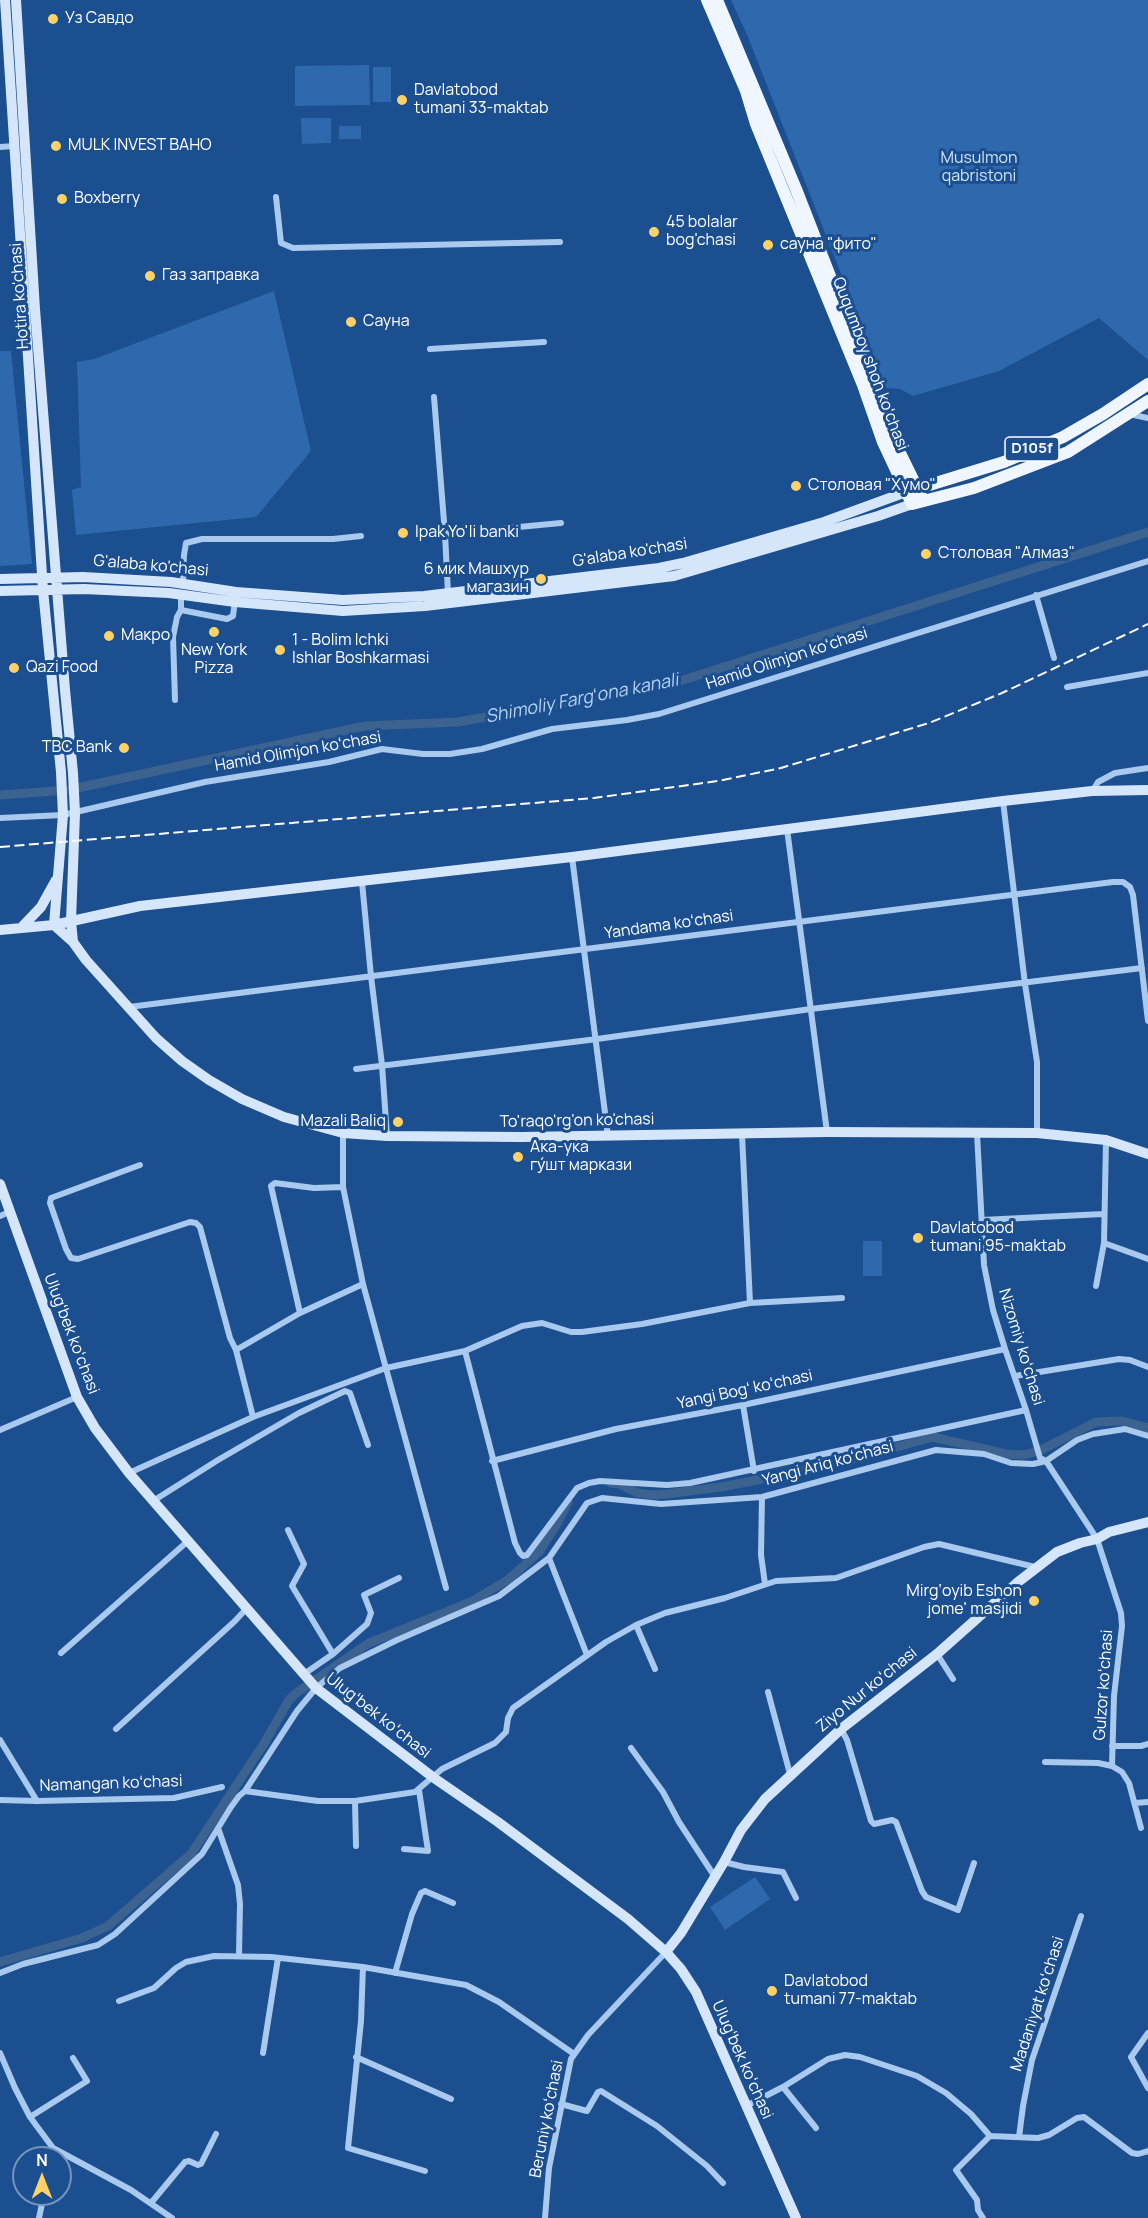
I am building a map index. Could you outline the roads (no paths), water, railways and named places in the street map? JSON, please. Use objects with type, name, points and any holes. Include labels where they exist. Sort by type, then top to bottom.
[{"type":"main road","name":"Hotira ko'chasi","points":[[5,0],[4,47],[18,126],[35,299],[73,773],[75,813],[71,921]]},
{"type":"main road","name":"Hotira ko'chasi","points":[[16,0],[18,126],[14,146],[43,590],[63,815],[54,925]]},
{"type":"main road","name":"Ququmboy shoh koʻchasi","points":[[707,0],[746,91],[756,124],[863,385],[883,442],[912,490]]},
{"type":"main road","name":"Ququmboy shoh koʻchasi","points":[[717,0],[796,189],[917,502]]},
{"type":"main road","name":"G'alaba ko'chasi","points":[[57,577],[84,577],[343,611],[425,606],[674,576],[912,490],[1004,462],[1063,437],[1148,384]]},
{"type":"main road","name":"G'alaba ko'chasi","points":[[235,597],[343,600],[448,593],[659,568],[740,552],[974,488],[1068,452],[1148,401]]},
{"type":"main road","name":"D105f","points":[[0,579],[57,577]]},
{"type":"main road","name":"G'alaba ko'chasi","points":[[57,590],[182,589]]},
{"type":"main road","name":"D105f","points":[[0,591],[57,590]]},
{"type":"main road","points":[[0,930],[54,925],[140,906],[572,857],[1003,801],[1092,791],[1148,790]]},
{"type":"main road","points":[[21,928],[41,907],[58,875]]},
{"type":"main road","points":[[71,921],[73,942]]},
{"type":"main road","name":"To'raqo'rg'on ko'chasi","points":[[54,925],[73,942],[86,960],[156,1038],[182,1061],[242,1099],[284,1117],[343,1133],[387,1136],[608,1136],[827,1132],[1037,1133],[1106,1140],[1147,1152]]},
{"type":"main road","name":"Ulugʻbek koʻchasi","points":[[0,1184],[4,1214],[77,1397],[95,1428],[129,1473],[316,1688],[434,1778],[622,1914],[666,1952],[696,1992],[796,2218]]},
{"type":"main road","name":"Ziyo Nur koʻchasi","points":[[666,1952],[681,1933],[741,1830],[765,1799],[790,1774],[841,1729],[937,1654],[1035,1567],[1057,1552],[1097,1539],[1109,1532],[1148,1522]]},
{"type":"street","points":[[0,147],[14,146]]},
{"type":"street","points":[[276,197],[281,243],[293,248],[560,242]]},
{"type":"street","points":[[430,348],[544,342]]},
{"type":"street","points":[[434,397],[446,534],[448,593]]},
{"type":"street","points":[[1128,414],[1148,418]]},
{"type":"street","points":[[446,534],[561,523]]},
{"type":"street","points":[[175,700],[173,637],[177,617],[181,610],[183,555],[186,543],[202,539],[333,539],[360,536]]},
{"type":"street","name":"Hamid Olimjon koʻchasi","points":[[0,818],[75,813],[205,782],[329,762],[382,749],[423,754],[450,754],[482,749],[552,729],[659,714],[1148,561]]},
{"type":"street","points":[[1036,595],[1054,658]]},
{"type":"street","points":[[181,610],[230,619],[233,616],[235,597]]},
{"type":"street","points":[[1067,687],[1148,673]]},
{"type":"street","points":[[1092,791],[1098,782],[1108,775],[1148,768]]},
{"type":"street","points":[[1003,801],[1025,984],[1037,1062],[1037,1133]]},
{"type":"street","points":[[787,829],[827,1132]]},
{"type":"street","points":[[572,857],[608,1136]]},
{"type":"street","points":[[362,882],[382,1065],[387,1136]]},
{"type":"street","name":"Yandama koʻchasi","points":[[128,1008],[800,921],[1123,882],[1130,887],[1133,895],[1148,1021]]},
{"type":"street","points":[[356,1069],[1142,968]]},
{"type":"street","points":[[343,1133],[343,1187],[363,1284],[446,1588]]},
{"type":"street","name":"Nizomiy koʻchasi","points":[[977,1133],[984,1265],[993,1310],[1036,1446],[1043,1460]]},
{"type":"street","points":[[742,1134],[750,1303]]},
{"type":"street","points":[[1096,1286],[1104,1243],[1106,1140]]},
{"type":"street","points":[[141,1165],[51,1198],[50,1203],[66,1249],[71,1258],[78,1259],[190,1222],[196,1223],[200,1227],[253,1417]]},
{"type":"street","points":[[300,1313],[271,1186],[275,1183],[314,1188],[343,1187]]},
{"type":"street","points":[[982,1220],[1103,1214]]},
{"type":"street","points":[[1104,1243],[1148,1259]]},
{"type":"street","points":[[236,1350],[300,1313],[363,1284]]},
{"type":"street","points":[[129,1473],[253,1417],[386,1368],[465,1351],[522,1326],[542,1323],[571,1332],[582,1332],[642,1324],[750,1303],[842,1298]]},
{"type":"street","name":"Yangi Bogʻ koʻchasi","points":[[492,1461],[616,1429],[743,1405],[1005,1349]]},
{"type":"street","points":[[465,1351],[492,1461],[515,1543],[522,1555],[527,1554],[577,1488],[589,1483],[600,1481],[667,1485],[690,1483],[754,1471],[1026,1410]]},
{"type":"street","points":[[1015,1376],[1119,1359],[1130,1360],[1148,1367]]},
{"type":"street","points":[[153,1501],[218,1460],[345,1390],[350,1393],[368,1444]]},
{"type":"street","points":[[0,1430],[77,1397]]},
{"type":"street","points":[[743,1405],[754,1471]]},
{"type":"street","name":"Yangi Ariq koʻchasi","points":[[0,1973],[23,1964],[98,1945],[115,1934],[202,1854],[231,1807],[245,1791],[297,1711],[316,1688],[340,1668],[397,1640],[499,1596],[549,1557],[581,1510],[595,1499],[661,1504],[762,1497],[936,1449],[984,1454],[1011,1463],[1033,1464],[1093,1434],[1125,1429],[1148,1436]]},
{"type":"street","name":"Gulzor koʻchasi","points":[[1043,1460],[1097,1539],[1121,1613],[1122,1626],[1114,1696],[1112,1766]]},
{"type":"street","points":[[762,1497],[761,1554],[765,1584]]},
{"type":"street","points":[[288,1530],[304,1564],[292,1586],[333,1654]]},
{"type":"street","points":[[61,1653],[188,1541]]},
{"type":"street","points":[[245,1791],[318,1801],[355,1801],[419,1790],[442,1769],[501,1738],[506,1732],[508,1718],[513,1708],[588,1655],[636,1625],[665,1613],[725,1598],[765,1584],[787,1579],[836,1578],[924,1547],[939,1545],[1035,1567]]},
{"type":"street","points":[[549,1557],[588,1655]]},
{"type":"street","points":[[304,1674],[333,1654],[370,1621],[371,1613],[364,1595],[399,1578]]},
{"type":"street","points":[[116,1729],[248,1608]]},
{"type":"street","points":[[636,1625],[655,1669]]},
{"type":"street","points":[[937,1654],[953,1679]]},
{"type":"street","points":[[768,1692],[790,1774]]},
{"type":"street","points":[[841,1729],[847,1740],[871,1821],[874,1824],[892,1820],[896,1822],[926,1897],[958,1910],[974,1863]]},
{"type":"street","points":[[0,1740],[37,1801]]},
{"type":"street","points":[[1112,1746],[1148,1744]]},
{"type":"street","points":[[632,1748],[663,1792],[679,1822],[715,1877]]},
{"type":"street","points":[[1045,1762],[1112,1766],[1126,1777],[1141,1828]]},
{"type":"street","name":"Namangan koʻchasi","points":[[0,1800],[174,1798],[222,1787]]},
{"type":"street","points":[[404,1849],[428,1851],[419,1790]]},
{"type":"street","points":[[355,1801],[356,1846]]},
{"type":"street","points":[[1135,1803],[1148,1802]]},
{"type":"street","points":[[218,1828],[238,1885],[239,1955]]},
{"type":"street","points":[[724,1862],[744,1868],[783,1872],[796,1898]]},
{"type":"street","points":[[395,1973],[412,1914],[422,1893],[425,1891],[453,1903]]},
{"type":"street","name":"Madaniyat koʻchasi","points":[[1019,2137],[1032,2060],[1081,1916]]},
{"type":"street","name":"Beruniy koʻchasi","points":[[545,2218],[549,2168],[567,2069],[574,2054],[588,2035],[666,1952]]},
{"type":"street","points":[[119,2001],[154,1988],[186,1962],[214,1956],[239,1955],[363,1967],[466,1985],[499,2002],[574,2054]]},
{"type":"street","points":[[263,2053],[278,1958]]},
{"type":"street","points":[[363,1967],[361,2021],[348,2148],[425,2171]]},
{"type":"street","points":[[1148,2033],[1131,2057],[1148,2088]]},
{"type":"street","points":[[0,2053],[30,2117],[52,2146]]},
{"type":"street","points":[[746,2106],[783,2087],[828,2059],[845,2055],[860,2057],[917,2076],[946,2093],[990,2136],[1038,2138],[1049,2135],[1077,2118],[1084,2117],[1132,2152],[1138,2154],[1148,2151]]},
{"type":"street","points":[[356,2057],[451,2099]]},
{"type":"street","points":[[30,2117],[87,2081],[73,2058]]},
{"type":"street","points":[[783,2087],[816,2128]]},
{"type":"street","points":[[561,2104],[587,2111],[598,2092],[601,2091],[657,2126],[707,2166],[723,2183]]},
{"type":"street","points":[[151,2203],[185,2162],[201,2164],[216,2134]]},
{"type":"street","points":[[983,2218],[978,2210],[977,2200],[956,2170],[990,2136]]},
{"type":"street","points":[[72,2159],[151,2203],[172,2218]]},
{"type":"waterway","name":"Shimoliy Fargʻona kanali","points":[[0,795],[68,790],[365,726],[458,722],[680,681],[1148,532]]},
{"type":"waterway","points":[[611,1483],[620,1484],[637,1493],[666,1494],[721,1487],[824,1467],[933,1437],[1006,1454],[1023,1455],[1039,1451],[1096,1422],[1122,1421],[1148,1428]]},
{"type":"waterway","points":[[0,1962],[82,1938],[108,1926],[191,1854],[295,1694],[369,1643],[471,1602],[509,1579],[539,1552],[568,1502]]},
{"type":"railway","points":[[0,847],[594,798],[718,781],[781,768],[929,723],[1002,693],[1148,624]]},
{"type":"place","name":"Уз Савдо","points":[[53,19]]},
{"type":"place","name":"Davlatobod tumani 33-maktab","points":[[402,100]]},
{"type":"place","name":"MULK INVEST BAHO","points":[[56,146]]},
{"type":"place","name":"Boxberry","points":[[62,199]]},
{"type":"place","name":"45 bolalar bog'chasi","points":[[654,232]]},
{"type":"place","name":"сауна \"фито\"","points":[[768,245]]},
{"type":"place","name":"Газ заправка","points":[[150,276]]},
{"type":"place","name":"Сауна","points":[[351,322]]},
{"type":"place","name":"Столовая \"Хумо\"","points":[[796,486]]},
{"type":"place","name":"Ipak Yo'li banki","points":[[403,533]]},
{"type":"place","name":"Столовая \"Алмаз\"","points":[[926,554]]},
{"type":"place","name":"6 мик Машхур магазин","points":[[541,579]]},
{"type":"place","name":"New York Pizza","points":[[214,632]]},
{"type":"place","name":"Макро","points":[[109,636]]},
{"type":"place","name":"1 - Bolim Ichki Ishlar Boshkarmasi","points":[[280,650]]},
{"type":"place","name":"Qazi Food","points":[[14,668]]},
{"type":"place","name":"TBC Bank","points":[[124,748]]},
{"type":"place","name":"Mazali Baliq","points":[[398,1122]]},
{"type":"place","name":"Ака-ука гу́шт маркази","points":[[518,1157]]},
{"type":"place","name":"Davlatobod tumani 95-maktab","points":[[918,1238]]},
{"type":"place","name":"Mirg‘oyib Eshon jome' masjidi","points":[[1034,1601]]},
{"type":"place","name":"Davlatobod tumani 77-maktab","points":[[772,1991]]},
{"type":"park label","name":"Musulmon qabristoni","points":[[979,168]]}]
